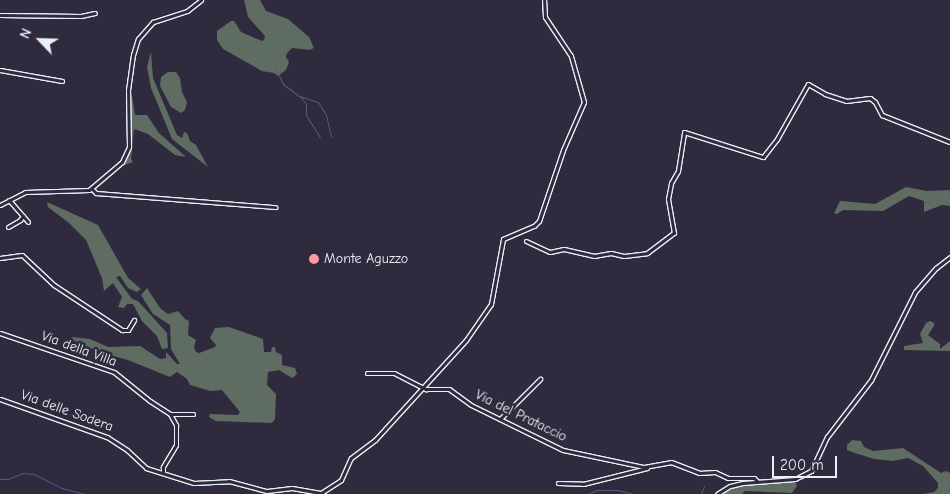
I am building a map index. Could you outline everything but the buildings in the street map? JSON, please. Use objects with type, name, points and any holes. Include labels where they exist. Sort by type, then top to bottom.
[{"type":"street","points":[[0,198],[2,204],[26,192],[84,191],[92,188],[127,155],[130,118],[128,90],[133,53],[139,37],[152,23],[186,11],[201,0]]},
{"type":"street","points":[[321,493],[341,480],[351,458],[375,440],[466,340],[490,307],[503,239],[538,222],[563,150],[583,108],[584,99],[571,56],[545,17],[544,0]]},
{"type":"street","points":[[0,15],[83,16],[95,13]]},
{"type":"street","points":[[0,70],[62,81]]},
{"type":"street","points":[[526,241],[550,252],[564,249],[593,256],[610,253],[626,256],[649,252],[674,233],[668,199],[672,183],[678,171],[684,132],[762,157],[777,139],[808,84],[825,94],[846,101],[870,98],[875,102],[882,115],[950,142]]},
{"type":"street","points":[[92,188],[96,193],[275,207]]},
{"type":"street","points":[[9,200],[28,222]]},
{"type":"street","points":[[8,227],[23,216]]},
{"type":"street","points":[[0,258],[22,255],[54,285],[122,330],[128,330],[134,320]]},
{"type":"street","points":[[717,494],[730,486],[757,481],[795,479],[811,471],[828,436],[871,380],[915,292],[936,268],[950,257]]},
{"type":"street","name":"Via della Villa","points":[[0,333],[115,373],[150,401],[170,414]]},
{"type":"street","points":[[367,373],[395,373],[423,388]]},
{"type":"street","points":[[500,419],[540,379]]},
{"type":"street","name":"Via del Prataccio","points":[[423,388],[449,389],[463,401],[563,450],[650,467],[670,462],[698,473],[715,472],[728,478],[754,478],[757,481]]},
{"type":"street","name":"Via delle Sodera","points":[[0,399],[109,438],[129,452],[145,467],[196,483],[229,480],[267,491],[292,488],[321,493]]},
{"type":"street","points":[[163,473],[163,466],[176,445],[176,425],[170,414],[193,414]]},
{"type":"street","points":[[558,483],[583,484],[650,467]]},
{"type":"green space","points":[[244,0],[260,0],[266,11],[288,19],[309,37],[314,48],[309,50],[292,48],[287,53],[286,57],[289,62],[286,70],[278,76],[274,73],[262,71],[223,49],[217,40],[217,31],[231,21],[234,21],[241,32],[262,41],[264,40],[265,36],[248,17]]},
{"type":"green space","points":[[151,52],[153,78],[177,135],[182,138],[184,132],[187,133],[190,141],[196,145],[208,167],[172,139],[151,88],[147,67]]},
{"type":"green space","points":[[133,66],[131,90],[135,115],[147,115],[159,133],[186,157],[175,155],[148,134],[134,129],[131,159],[133,162],[119,167],[125,159],[129,147],[129,91]]},
{"type":"green space","points":[[168,72],[176,72],[180,78],[182,92],[187,102],[185,110],[181,113],[171,107],[160,86],[161,77]]},
{"type":"green space","points":[[906,187],[927,191],[950,190],[950,206],[942,205],[924,212],[924,201],[909,196],[883,211],[843,210],[837,214],[834,213],[840,201],[875,204]]},
{"type":"green space","points":[[47,202],[98,225],[128,278],[141,289],[137,292],[128,288],[120,276],[116,277],[132,299],[138,301],[167,333],[168,348],[162,349],[157,336],[142,321],[133,304],[127,304],[124,308],[118,307],[122,297],[113,283],[104,291],[102,278],[86,240],[69,223],[48,207]]},
{"type":"green space","points":[[147,288],[160,308],[168,314],[178,311],[189,321],[188,335],[196,340],[194,347],[196,352],[199,353],[215,347],[216,345],[210,338],[215,328],[229,327],[263,339],[264,352],[271,352],[272,347],[275,347],[276,352],[282,355],[282,365],[295,368],[297,374],[292,378],[279,370],[268,372],[267,385],[276,394],[275,419],[272,423],[216,421],[209,417],[210,414],[238,415],[240,412],[222,390],[210,391],[190,385],[187,379],[177,372],[170,377],[128,360],[99,352],[73,340],[72,337],[90,339],[108,347],[140,346],[160,359],[166,358],[166,352],[177,364],[180,364],[171,349],[170,325],[153,314],[141,295]]},
{"type":"green space","points":[[930,321],[934,323],[934,326],[928,335],[940,344],[940,349],[950,341],[950,351],[904,350],[904,346],[923,343],[920,334],[926,323]]},
{"type":"green space","points":[[852,440],[861,441],[864,447],[873,451],[903,448],[941,473],[946,471],[950,473],[950,494],[923,494],[934,492],[938,488],[938,483],[923,466],[908,458],[892,461],[874,459],[847,450],[847,445]]},
{"type":"green space","points":[[795,481],[797,486],[792,493],[745,491],[742,494],[721,494],[744,484]]},
{"type":"waterway","points":[[275,68],[283,84],[299,96],[318,102],[326,115],[331,136]]},
{"type":"waterway","points":[[300,96],[306,104],[306,115],[320,137]]},
{"type":"waterway","points":[[0,479],[8,479],[23,473],[34,474],[62,488],[84,494]]},
{"type":"waterway","points":[[701,494],[704,486]]},
{"type":"waterway","points":[[588,494],[597,490],[618,490],[633,494]]},
{"type":"place","name":"Monte Aguzzo","points":[[314,259]]}]
